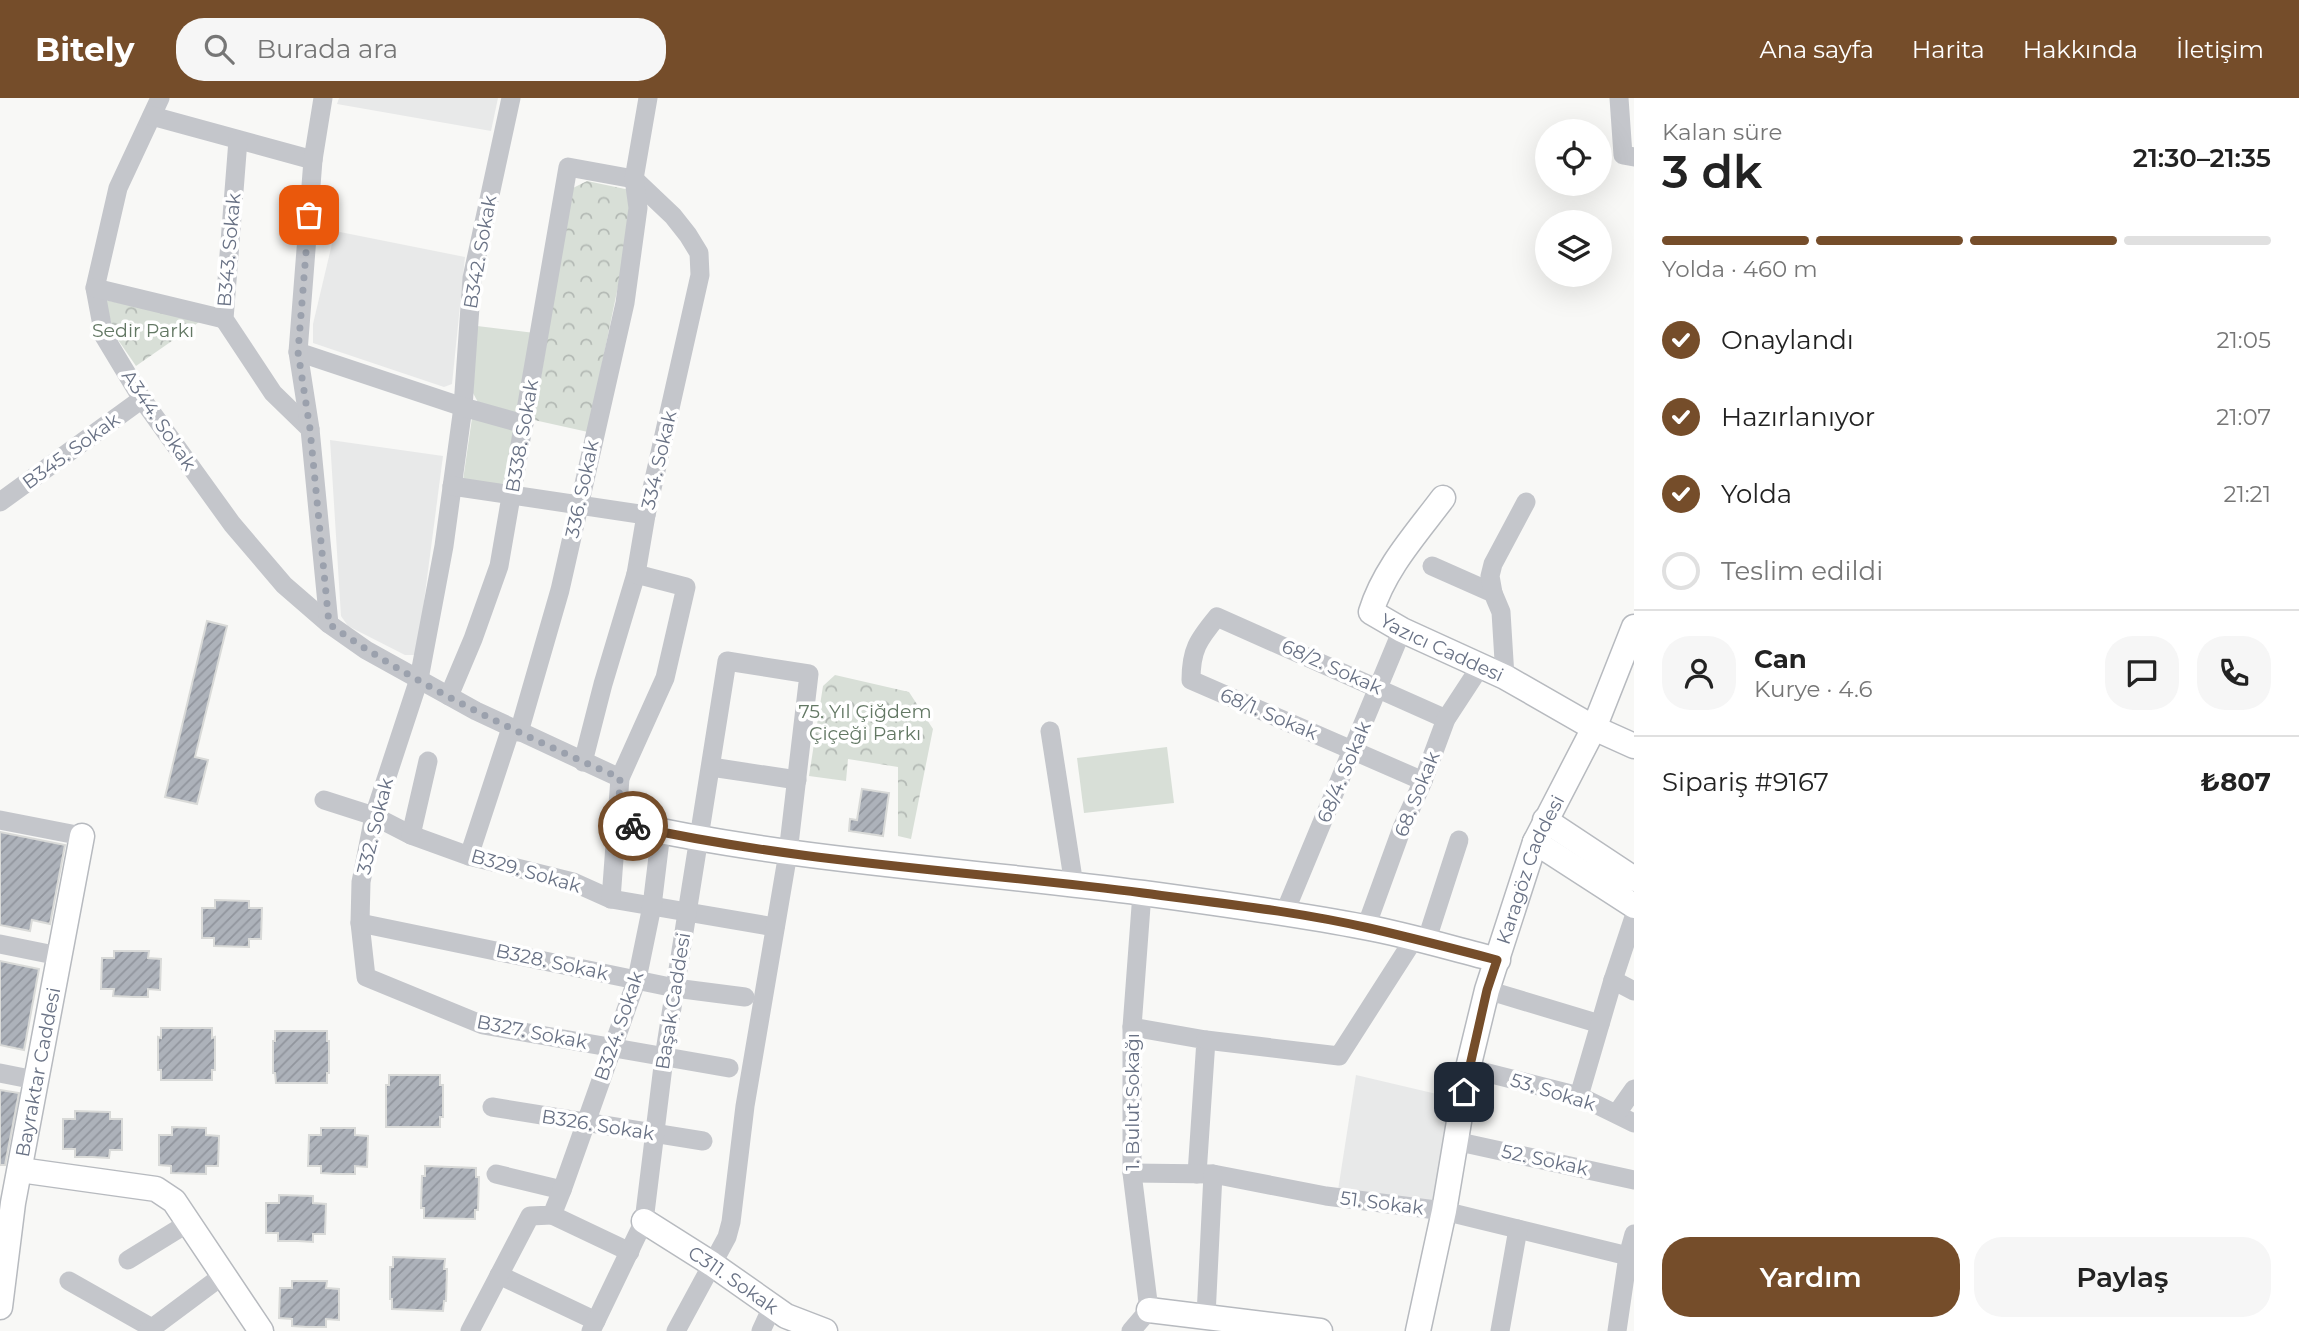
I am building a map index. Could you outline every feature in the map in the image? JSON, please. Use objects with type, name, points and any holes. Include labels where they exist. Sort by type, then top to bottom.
[{"type":"main road","name":"Yazıcı Caddesi","points":[[1443,498],[1377,591],[1371,612],[1402,630],[1504,677],[1594,728],[1634,746]]},
{"type":"main road","name":"Karagöz Caddesi","points":[[1418,1331],[1444,1211],[1468,1068],[1487,990],[1535,842],[1594,728],[1634,627]]},
{"type":"main road","points":[[1545,820],[1634,878]]},
{"type":"main road","points":[[618,822],[699,840],[1142,893],[1284,914],[1366,927],[1497,960]]},
{"type":"main road","name":"Bayraktar Caddesi","points":[[0,1307],[7,1202],[20,1170],[82,836]]},
{"type":"main road","points":[[1535,842],[1634,906]]},
{"type":"main road","points":[[20,1170],[156,1189],[174,1201],[261,1331]]},
{"type":"main road","name":"C311. Sokak","points":[[644,1220],[712,1264],[785,1318],[825,1331]]},
{"type":"main road","points":[[1149,1310],[1219,1322],[1320,1331]]},
{"type":"street","points":[[323,98],[313,160],[298,352],[310,429],[329,624]]},
{"type":"street","name":"B342. Sokak","points":[[419,679],[444,546],[463,407],[472,278],[511,98]]},
{"type":"street","name":"336. Sokak","points":[[469,856],[515,730],[560,590],[625,303],[638,208],[634,179],[648,98]]},
{"type":"street","points":[[1619,98],[1629,156]]},
{"type":"street","points":[[156,107],[238,139],[313,160]]},
{"type":"street","name":"A344. Sokak","points":[[156,107],[118,188],[95,288],[104,336],[142,399],[232,524],[284,585],[329,624],[366,650],[449,696],[515,730],[620,778]]},
{"type":"street","name":"B343. Sokak","points":[[238,139],[224,319],[273,393],[310,429]]},
{"type":"street","name":"B338. Sokak","points":[[449,696],[499,566],[568,167],[634,179]]},
{"type":"street","name":"334. Sokak","points":[[583,762],[636,574],[646,515],[700,275],[699,253],[688,234],[634,179]]},
{"type":"street","points":[[95,288],[224,319]]},
{"type":"street","points":[[298,352],[463,407],[524,424]]},
{"type":"street","name":"B345. Sokak","points":[[0,502],[142,399]]},
{"type":"street","points":[[452,486],[646,515]]},
{"type":"street","points":[[1504,677],[1501,612],[1490,576],[1493,564],[1526,502]]},
{"type":"street","points":[[1432,566],[1493,593]]},
{"type":"street","points":[[611,899],[620,778],[665,678],[686,587],[636,574]]},
{"type":"street","name":"68/1. Sokak","points":[[1217,617],[1199,638],[1191,659],[1191,680],[1423,781]]},
{"type":"street","name":"68/2. Sokak","points":[[1217,617],[1447,719]]},
{"type":"street","name":"68/4. Sokak","points":[[1284,914],[1402,630]]},
{"type":"street","name":"Başak Caddesi","points":[[594,1326],[644,1220],[664,1058],[727,661],[809,674],[797,780]]},
{"type":"street","name":"68. Sokak","points":[[1366,927],[1402,828],[1447,719],[1480,667]]},
{"type":"street","name":"332. Sokak","points":[[366,977],[360,923],[361,882],[374,816],[419,679]]},
{"type":"street","points":[[1049,731],[1074,885]]},
{"type":"street","points":[[411,835],[429,761]]},
{"type":"street","points":[[676,1331],[727,1237],[731,1222],[745,1105],[788,852],[797,780],[711,767]]},
{"type":"street","name":"B329. Sokak","points":[[324,800],[374,816],[411,835],[469,856],[573,881],[611,899],[775,927]]},
{"type":"street","points":[[0,820],[82,836]]},
{"type":"street","name":"B324. Sokak","points":[[552,1215],[637,979],[652,906],[661,832]]},
{"type":"street","points":[[1132,1027],[1206,1040],[1339,1056],[1420,941],[1459,840]]},
{"type":"street","name":"1. Bulut Sokağı","points":[[1142,893],[1132,1027],[1132,1173],[1149,1310]]},
{"type":"street","points":[[1579,1096],[1634,916]]},
{"type":"street","name":"B328. Sokak","points":[[360,923],[675,988],[745,998]]},
{"type":"street","points":[[0,944],[59,956]]},
{"type":"street","name":"B327. Sokak","points":[[366,977],[483,1025],[729,1068]]},
{"type":"street","points":[[1613,980],[1634,991]]},
{"type":"street","points":[[1487,990],[1600,1024]]},
{"type":"street","points":[[1206,1040],[1205,1174],[1219,1322]]},
{"type":"street","name":"53. Sokak","points":[[1468,1068],[1579,1096],[1626,1118]]},
{"type":"street","points":[[0,1073],[35,1080]]},
{"type":"street","points":[[1626,1118],[1634,1089]]},
{"type":"street","name":"B326. Sokak","points":[[492,1107],[703,1141]]},
{"type":"street","name":"52. Sokak","points":[[1455,1141],[1634,1180]]},
{"type":"street","name":"51. Sokak","points":[[1132,1173],[1205,1174],[1326,1196],[1444,1211],[1628,1256]]},
{"type":"street","points":[[496,1174],[562,1190]]},
{"type":"street","points":[[470,1331],[530,1216],[552,1215],[630,1252]]},
{"type":"street","points":[[128,1260],[188,1223]]},
{"type":"street","points":[[1500,1331],[1518,1229]]},
{"type":"street","points":[[1617,1331],[1628,1256],[1634,1234]]},
{"type":"street","points":[[499,1275],[594,1326]]},
{"type":"street","points":[[69,1281],[150,1329],[222,1276]]},
{"type":"street","points":[[1131,1331],[1149,1310]]},
{"type":"street","points":[[761,1331],[785,1318]]},
{"type":"shaded area","points":[[339,98],[498,98],[491,131],[337,104]]},
{"type":"shaded area","points":[[335,231],[465,257],[452,384],[444,387],[313,343],[313,324]]},
{"type":"shaded area","points":[[330,440],[443,456],[417,655],[405,655],[348,626],[341,616]]},
{"type":"shaded area","points":[[1356,1075],[1458,1099],[1438,1203],[1338,1190]]},
{"type":"green space","points":[[587,181],[630,190],[635,204],[588,432],[534,420],[569,203],[573,188]]},
{"type":"green space","name":"Sedir Parkı","points":[[105,300],[202,320],[136,366],[114,334]]},
{"type":"green space","points":[[477,326],[535,333],[517,414],[480,406],[473,393]]},
{"type":"green space","points":[[472,418],[515,430],[502,487],[463,480]]},
{"type":"green space","name":"75. Yıl Çiğdem Çiçeği Parkı","points":[[835,675],[909,692],[933,729],[911,839],[898,836],[898,767],[848,759],[846,781],[809,776],[823,686]]},
{"type":"green space","points":[[1167,747],[1174,803],[1084,813],[1077,758]]},
{"type":"building","points":[[207,621],[227,626],[195,757],[208,760],[197,804],[165,797]]},
{"type":"building","points":[[862,789],[889,793],[883,836],[849,831],[850,819],[857,820]]},
{"type":"building","points":[[0,832],[65,845],[50,924],[32,920],[30,931],[0,925]]},
{"type":"building","points":[[215,900],[249,901],[249,908],[262,908],[261,939],[249,939],[249,947],[214,946],[214,938],[202,938],[202,908],[215,908]]},
{"type":"building","points":[[114,951],[149,951],[148,958],[161,959],[160,990],[148,989],[148,997],[134,997],[113,996],[114,989],[101,989],[102,958],[114,958]]},
{"type":"building","points":[[0,961],[39,969],[24,1050],[0,1045]]},
{"type":"building","points":[[161,1028],[212,1028],[212,1038],[215,1037],[215,1070],[212,1070],[212,1080],[161,1080],[161,1070],[158,1070],[158,1037],[161,1038]]},
{"type":"building","points":[[275,1031],[327,1031],[327,1083],[276,1083],[273,1073]]},
{"type":"building","points":[[389,1075],[440,1075],[440,1085],[443,1085],[443,1117],[440,1117],[440,1127],[386,1127],[386,1085],[389,1085]]},
{"type":"building","points":[[0,1090],[19,1093],[5,1165],[0,1165]]},
{"type":"building","points":[[75,1111],[110,1112],[110,1119],[122,1119],[122,1150],[110,1150],[109,1158],[75,1157],[75,1149],[63,1149],[63,1119],[75,1119]]},
{"type":"building","points":[[172,1127],[206,1128],[206,1135],[219,1136],[218,1166],[206,1166],[206,1174],[171,1173],[171,1166],[159,1165],[159,1135],[172,1135]]},
{"type":"building","points":[[321,1128],[355,1128],[355,1135],[368,1136],[367,1167],[355,1166],[355,1174],[337,1174],[321,1173],[321,1166],[308,1166],[309,1135],[321,1135]]},
{"type":"building","points":[[425,1166],[476,1168],[476,1177],[479,1177],[478,1210],[475,1210],[475,1219],[424,1218],[424,1208],[421,1208]]},
{"type":"building","points":[[279,1195],[313,1196],[313,1203],[326,1204],[325,1234],[313,1234],[313,1242],[278,1241],[278,1233],[266,1233],[266,1203],[279,1203]]},
{"type":"building","points":[[393,1257],[445,1259],[446,1301],[443,1311],[392,1309],[390,1267],[393,1267]]},
{"type":"building","points":[[292,1281],[327,1281],[326,1288],[339,1289],[339,1320],[326,1319],[326,1327],[308,1327],[292,1326],[292,1319],[279,1318],[280,1288],[292,1288]]},
{"type":"way so far","points":[[309,215],[298,352],[310,429],[329,624],[366,650],[463,704],[620,778],[618,822],[633,826]]},
{"type":"route","points":[[633,826],[699,840],[1142,893],[1284,914],[1366,927],[1497,960],[1487,990],[1464,1092]]}]
